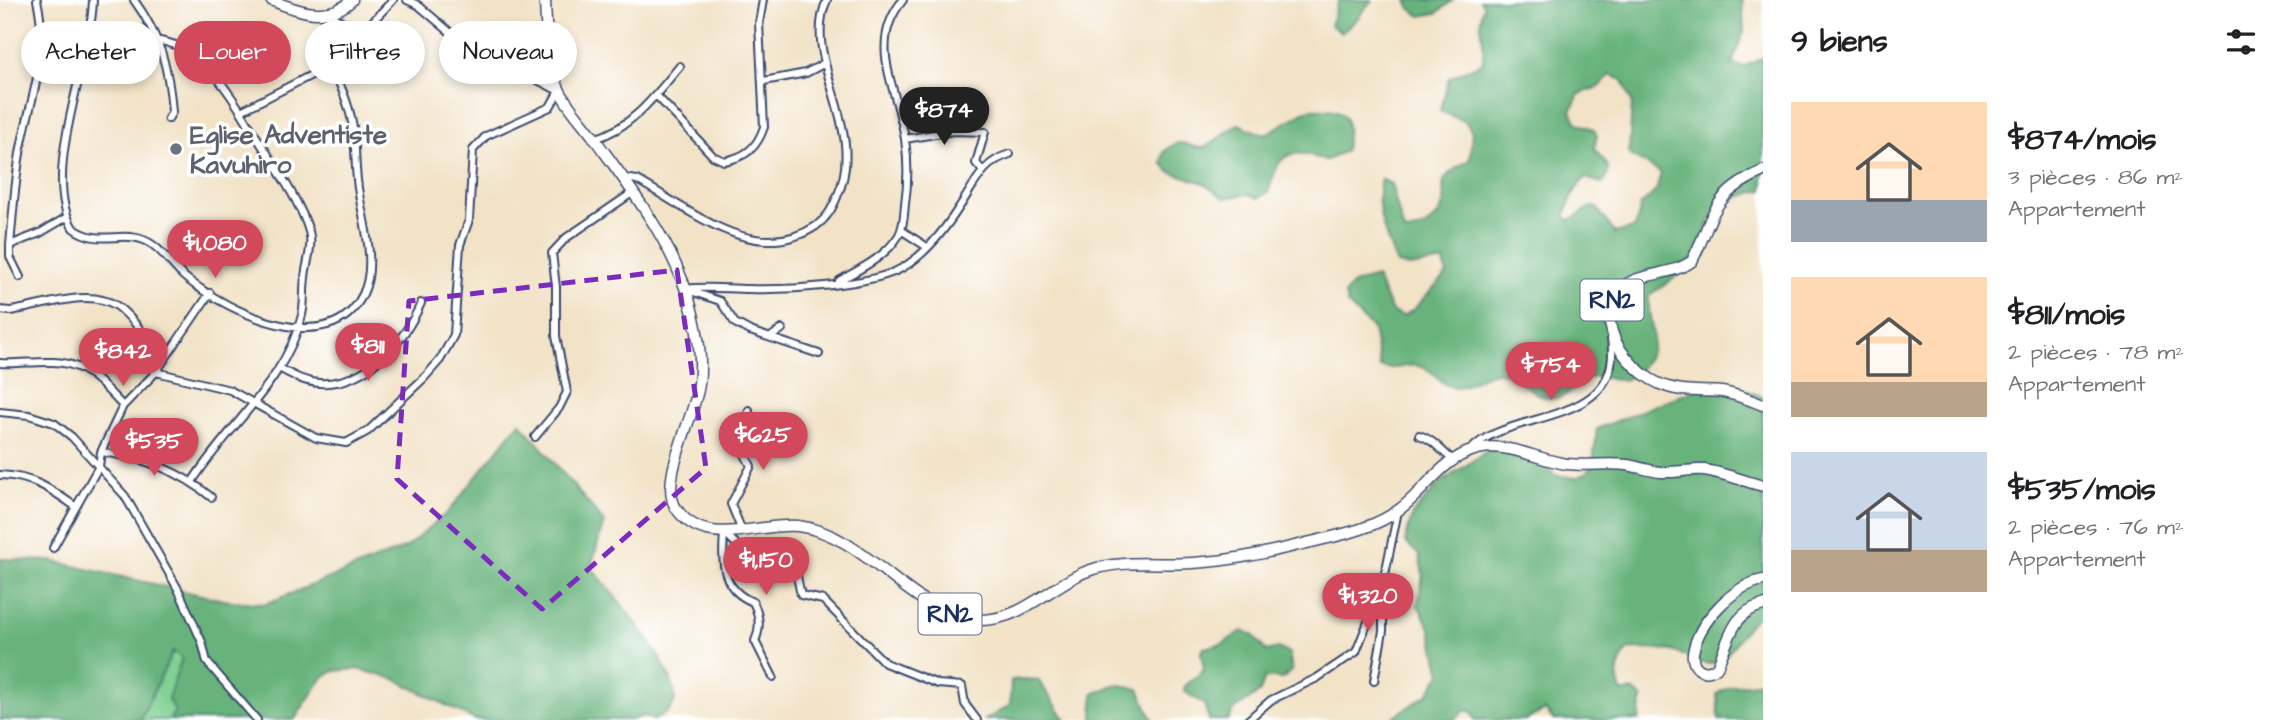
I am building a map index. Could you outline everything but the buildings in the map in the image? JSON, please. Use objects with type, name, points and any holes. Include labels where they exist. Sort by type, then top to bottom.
[{"type":"highway","points":[[271,0],[302,13],[324,13],[346,6],[352,0]]},
{"type":"highway","name":"RN2","points":[[545,0],[546,23],[559,91],[622,177],[673,257],[695,317],[699,382],[691,421],[670,481],[670,496],[685,520],[699,527],[743,533],[797,526],[827,533],[863,553],[930,603],[952,615],[977,620],[1000,618],[1030,607],[1092,569],[1115,564],[1204,562],[1265,553],[1365,528],[1398,511],[1453,460],[1469,451],[1494,446],[1520,450],[1561,463],[1629,466],[1662,472],[1708,471],[1763,486]]},
{"type":"highway","name":"RN2","points":[[1763,172],[1741,182],[1723,195],[1692,261],[1683,268],[1627,284],[1619,291],[1612,300],[1609,323],[1614,340],[1630,361],[1651,379],[1668,387],[1724,393],[1763,405]]},
{"type":"highway","points":[[1763,580],[1732,593],[1722,603],[1697,643],[1693,655],[1697,668],[1704,672],[1717,667],[1738,618],[1746,611],[1763,605]]},
{"type":"street","points":[[20,276],[10,257],[10,245],[21,147],[40,76],[43,45],[37,0]]},
{"type":"street","points":[[93,0],[90,39],[74,94],[64,152],[63,201],[67,218],[73,228],[95,239],[133,237],[152,243],[186,278],[210,293],[271,321],[298,329],[321,328],[339,321],[354,308],[364,292],[369,269],[354,162],[354,136],[349,109],[339,84]]},
{"type":"street","points":[[134,0],[147,21]]},
{"type":"street","points":[[372,21],[393,0]]},
{"type":"street","points":[[156,372],[180,380],[220,387],[316,439],[346,443],[368,431],[440,360],[454,335],[460,245],[469,220],[473,150],[486,135],[550,107],[559,91],[526,74],[498,67],[476,54],[418,5],[407,0]]},
{"type":"street","points":[[656,95],[696,142],[724,161],[749,153],[759,142],[764,127],[764,81],[759,23],[764,0]]},
{"type":"street","points":[[622,177],[637,180],[714,226],[743,237],[777,240],[812,228],[831,210],[841,188],[845,168],[842,122],[825,63],[820,25],[827,0]]},
{"type":"street","points":[[834,284],[884,252],[901,230],[907,190],[905,139],[884,48],[888,22],[903,0]]},
{"type":"street","points":[[324,13],[341,21]]},
{"type":"street","points":[[167,119],[172,112],[170,84],[160,41],[177,43],[196,57],[223,85],[302,215],[310,235],[311,255],[298,329],[279,368],[253,403],[212,449],[192,482]]},
{"type":"street","points":[[764,81],[797,76],[825,63]]},
{"type":"street","points":[[594,139],[614,133],[656,95],[680,66]]},
{"type":"street","points":[[241,111],[305,78]]},
{"type":"street","points":[[946,113],[949,132]]},
{"type":"street","points":[[905,139],[949,132],[985,132],[976,163],[982,170]]},
{"type":"street","points":[[685,289],[708,286],[747,289],[834,284],[886,276],[903,268],[927,247],[961,205],[982,170],[993,161],[1010,154]]},
{"type":"street","points":[[535,437],[559,408],[567,392],[555,336],[556,287],[552,253],[566,238],[604,209],[632,193]]},
{"type":"street","points":[[10,245],[67,218]]},
{"type":"street","points":[[901,230],[927,247]]},
{"type":"street","points":[[685,289],[720,301],[735,323],[750,331],[772,336],[819,354]]},
{"type":"street","points":[[53,548],[99,466],[101,452],[123,406],[156,372],[210,293]]},
{"type":"street","points":[[0,310],[10,311],[83,299],[103,300],[117,306],[132,320],[164,359]]},
{"type":"street","points":[[279,368],[300,379],[318,383],[345,379],[383,358],[413,322],[421,303]]},
{"type":"street","points":[[1469,451],[1487,437],[1561,413],[1596,394],[1613,353],[1609,323]]},
{"type":"street","points":[[772,336],[782,329]]},
{"type":"street","points":[[0,363],[60,363],[78,367],[92,376],[123,406]]},
{"type":"street","points":[[743,533],[731,504],[751,466],[741,447],[749,410]]},
{"type":"street","points":[[0,412],[29,415],[54,423],[99,466],[125,496],[156,548],[202,642],[207,662],[257,720]]},
{"type":"street","points":[[1419,435],[1430,438],[1439,450],[1453,460]]},
{"type":"street","points":[[101,452],[127,455],[140,462],[160,466],[192,482],[211,497]]},
{"type":"street","points":[[0,474],[22,475],[44,484],[76,507]]},
{"type":"street","points":[[1248,720],[1271,700],[1349,659],[1363,640],[1382,583],[1398,511]]},
{"type":"street","points":[[724,532],[722,560],[726,578],[738,596],[752,601],[758,612],[758,634],[755,641],[773,677]]},
{"type":"street","points":[[724,532],[738,546],[755,550],[770,564],[796,572],[801,595],[823,600],[885,663],[938,684],[962,686],[965,704],[977,720]]},
{"type":"street","points":[[1374,681],[1383,631],[1382,583]]},
{"type":"highlighted area","points":[[677,270],[706,468],[542,609],[397,479],[409,301]]},
{"type":"green space","points":[[1339,0],[1372,0],[1355,21],[1341,32],[1330,25]]},
{"type":"green space","points":[[1407,0],[1453,0],[1437,13],[1421,16],[1411,9]]},
{"type":"green space","points":[[1480,0],[1742,0],[1744,31],[1732,64],[1743,67],[1763,58],[1763,190],[1740,197],[1715,213],[1693,259],[1676,276],[1649,295],[1652,348],[1642,366],[1626,379],[1594,377],[1556,398],[1535,393],[1511,375],[1497,372],[1466,385],[1451,387],[1421,367],[1380,367],[1373,329],[1347,304],[1345,293],[1353,284],[1376,277],[1392,312],[1403,316],[1413,310],[1447,274],[1444,261],[1409,267],[1397,264],[1382,222],[1379,189],[1381,179],[1391,184],[1404,232],[1428,224],[1441,210],[1446,177],[1470,159],[1472,132],[1466,122],[1440,111],[1449,78],[1482,63],[1484,48],[1481,20],[1484,6]],"holes":[[[1610,75],[1623,80],[1632,102],[1629,154],[1661,173],[1656,191],[1641,205],[1635,228],[1615,233],[1597,208],[1591,207],[1570,220],[1565,216],[1572,196],[1585,178],[1603,183],[1608,172],[1606,164],[1594,148],[1597,136],[1594,130],[1576,122],[1571,111],[1579,94],[1601,86]]]},
{"type":"green space","points":[[1309,109],[1332,110],[1344,116],[1347,121],[1345,151],[1327,160],[1306,154],[1289,155],[1279,164],[1268,192],[1258,198],[1247,194],[1224,198],[1204,183],[1170,172],[1162,163],[1164,152],[1177,143],[1206,147],[1238,124],[1264,135]]},
{"type":"green space","points":[[1703,386],[1740,388],[1763,397],[1763,613],[1747,627],[1727,654],[1720,660],[1707,664],[1672,651],[1628,649],[1620,665],[1618,682],[1622,693],[1633,690],[1642,698],[1639,720],[1554,720],[1545,710],[1526,720],[1475,720],[1471,711],[1465,711],[1453,720],[1389,720],[1429,693],[1441,673],[1430,628],[1418,605],[1423,574],[1419,555],[1405,542],[1412,515],[1439,484],[1494,446],[1529,450],[1554,475],[1576,478],[1586,473],[1593,463],[1597,429]]},
{"type":"green space","points":[[520,422],[604,522],[591,567],[643,632],[667,672],[674,689],[674,702],[660,717],[654,720],[643,716],[631,720],[475,720],[395,679],[357,669],[334,671],[323,677],[294,720],[170,720],[175,710],[168,699],[182,658],[173,651],[140,720],[0,720],[0,559],[52,561],[223,600],[265,604],[407,547],[449,511]]},
{"type":"green space","points":[[1242,631],[1253,635],[1266,651],[1278,648],[1289,653],[1292,670],[1283,679],[1265,677],[1260,692],[1234,710],[1228,720],[1209,720],[1204,704],[1184,691],[1185,686],[1204,670],[1201,653],[1204,648],[1222,644]]},
{"type":"green space","points":[[173,650],[182,658],[168,699],[175,710],[170,720],[140,720]]},
{"type":"green space","points":[[1763,679],[1763,720],[1719,720],[1717,694],[1736,685]]},
{"type":"green space","points":[[1011,680],[1038,680],[1066,720],[985,720],[1010,705]]},
{"type":"green space","points":[[1116,684],[1139,689],[1153,720],[1093,720],[1093,694]]},
{"type":"place","name":"Eglise Adventiste Kavuhiro","points":[[176,149]]}]
